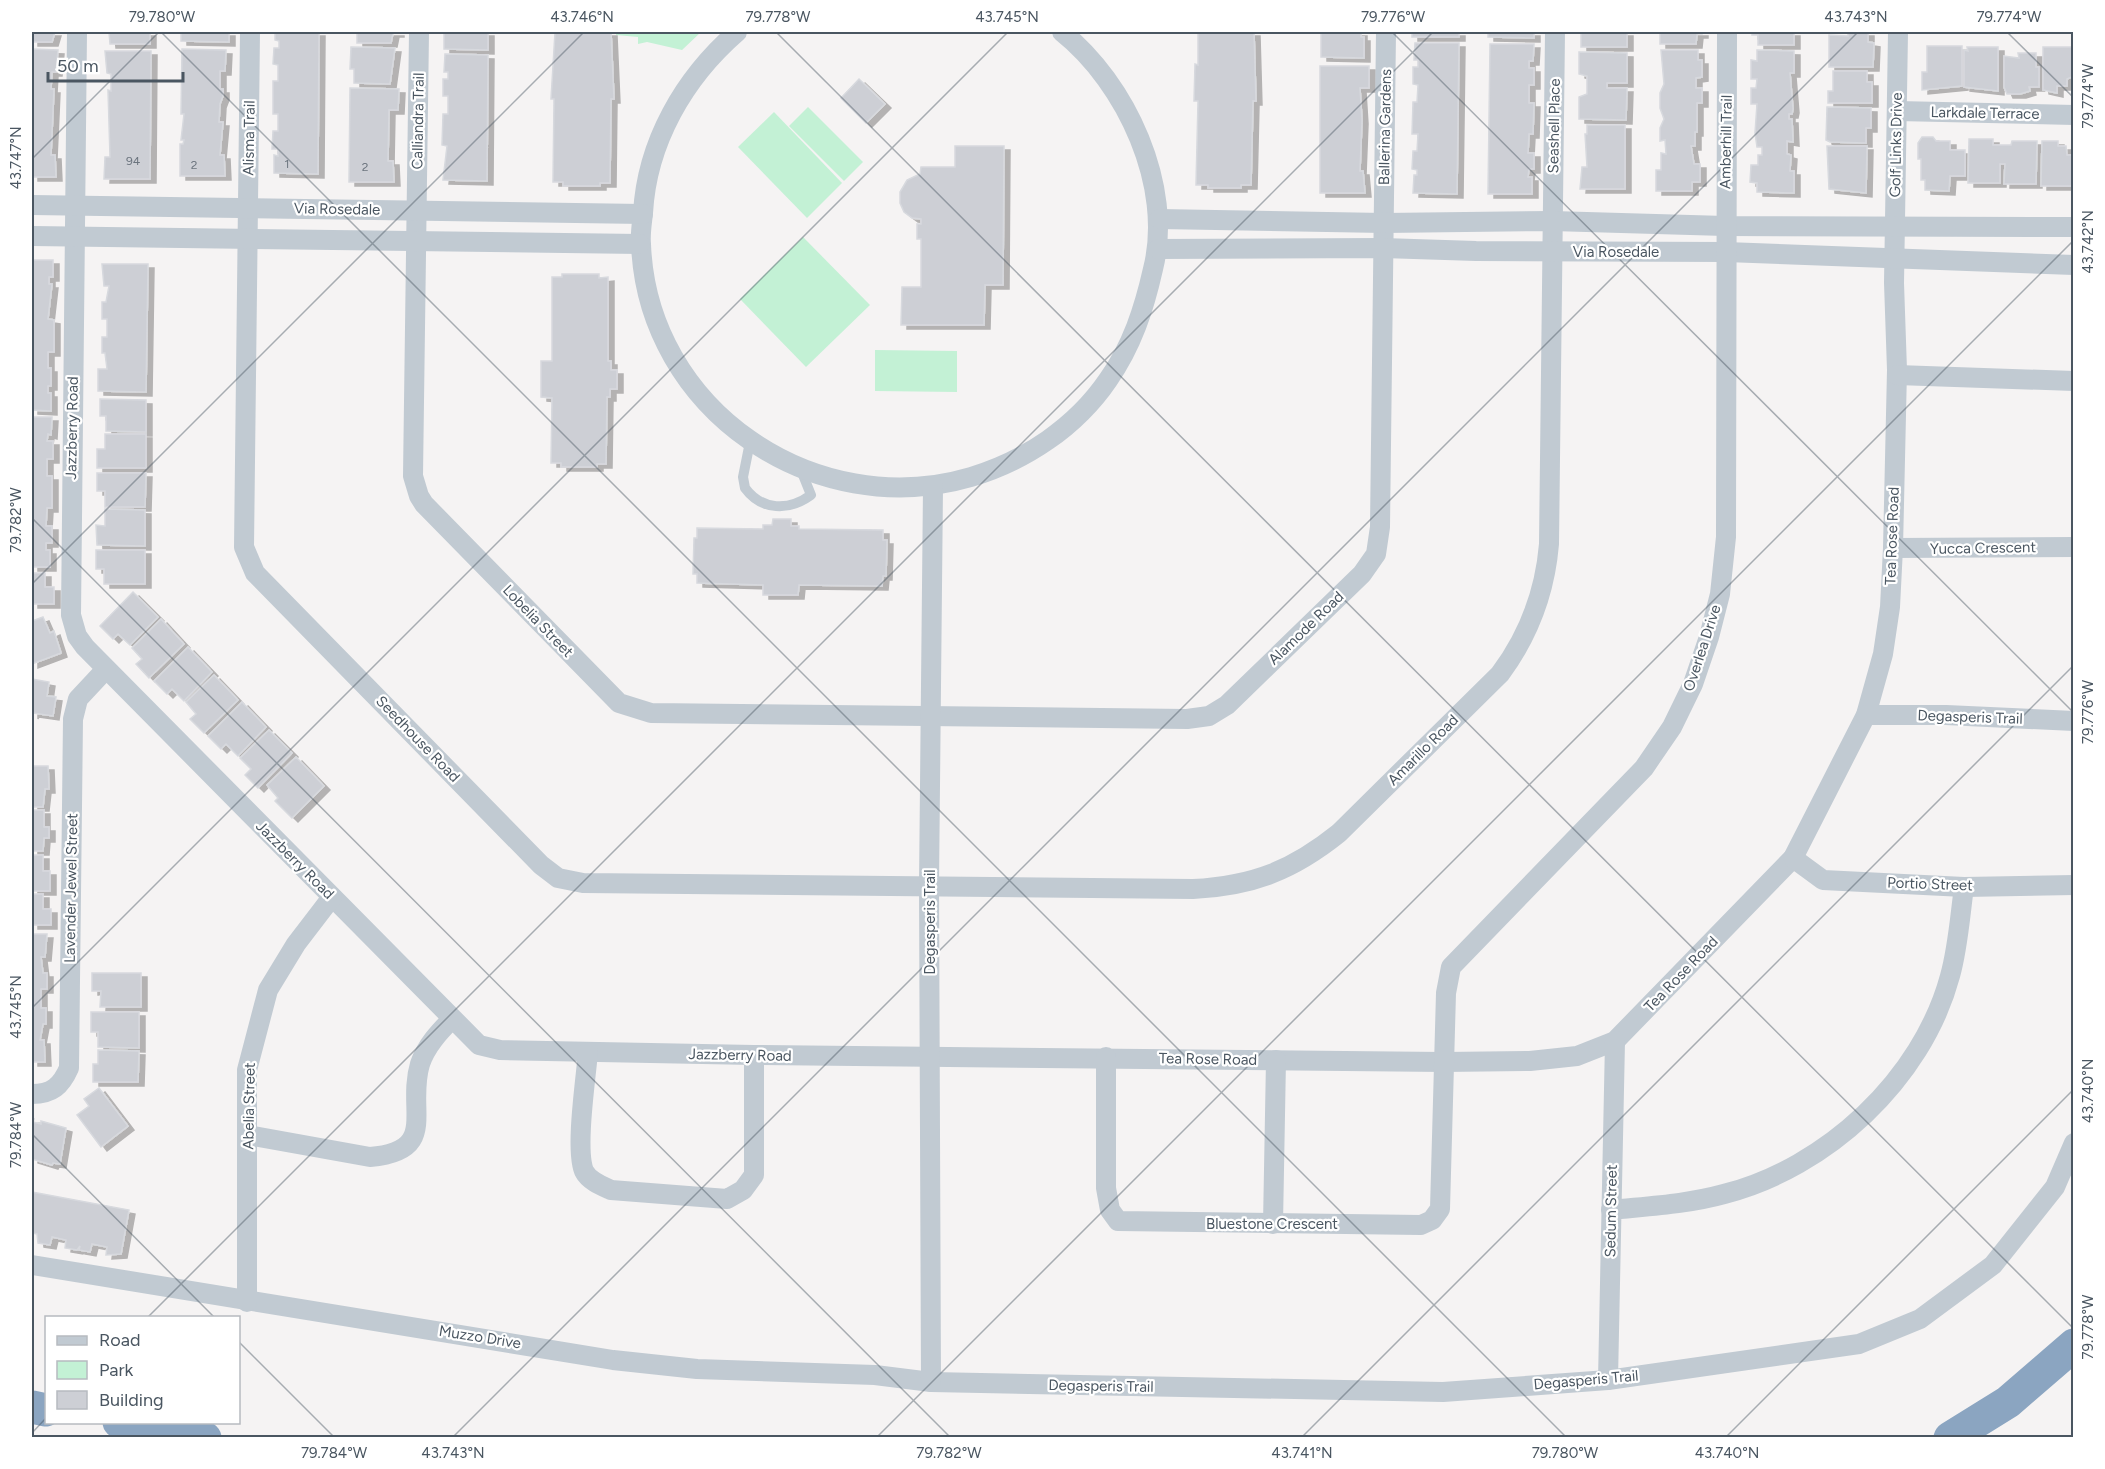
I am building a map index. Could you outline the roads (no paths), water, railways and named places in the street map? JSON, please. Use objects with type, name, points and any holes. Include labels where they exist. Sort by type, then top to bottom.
[{"type":"highway","points":[[1950,1437],[2008,1402],[2073,1345]]},
{"type":"highway","points":[[130,1424],[205,1437]]},
{"type":"street","name":"Jazzberry Road","points":[[77,32],[70,615],[77,636],[106,669],[478,1045],[500,1050],[932,1056]]},
{"type":"street","name":"Alisma Trail","points":[[248,238],[250,32]]},
{"type":"street","name":"Calliandra Trail","points":[[416,240],[419,32]]},
{"type":"street","points":[[737,32],[716,50],[683,91],[656,145],[648,175],[640,244],[651,301],[670,350],[708,404],[750,442],[801,470],[836,481],[873,487],[933,487],[987,472],[1010,462],[1061,429],[1087,405],[1107,382],[1134,333],[1145,305],[1158,249],[1159,219],[1147,162],[1137,132],[1120,99],[1093,62],[1062,32]]},
{"type":"street","name":"Ballerina Gardens","points":[[1383,248],[1386,32]]},
{"type":"street","name":"Seashell Place","points":[[1552,251],[1555,32]]},
{"type":"street","name":"Amberhill Trail","points":[[1726,252],[1727,32]]},
{"type":"street","name":"Golf Links Drive","points":[[1894,259],[1898,32]]},
{"type":"street","name":"Larkdale Terrace","points":[[1897,111],[2073,115]]},
{"type":"street","name":"Via Rosedale","points":[[32,206],[643,214]]},
{"type":"street","name":"Via Rosedale","points":[[1159,219],[1384,223],[1552,221],[1725,226],[2073,227]]},
{"type":"street","name":"Via Rosedale","points":[[32,236],[640,244]]},
{"type":"street","name":"Seedhouse Road","points":[[248,238],[244,547],[247,560],[255,573],[541,865],[558,878],[583,883],[929,885]]},
{"type":"street","name":"Lobelia Street","points":[[416,240],[413,476],[418,496],[619,704],[651,713],[931,716]]},
{"type":"street","name":"Via Rosedale","points":[[1158,249],[1383,248],[1726,252],[2073,265]]},
{"type":"street","name":"Alamode Road","points":[[931,716],[1187,719],[1209,716],[1227,705],[1362,574],[1376,554],[1379,540],[1383,248]]},
{"type":"street","name":"Amarillo Road","points":[[929,885],[1193,889],[1238,884],[1261,878],[1305,859],[1339,833],[1500,674],[1520,646],[1531,622],[1541,595],[1547,565],[1552,251]]},
{"type":"street","name":"Overlea Drive","points":[[1444,1062],[1446,993],[1451,967],[1644,768],[1672,727],[1693,684],[1720,594],[1726,537],[1726,252]]},
{"type":"street","name":"Tea Rose Road","points":[[932,1056],[1530,1061],[1577,1056],[1615,1041],[1793,858],[1866,715],[1883,654],[1890,607],[1897,375],[1894,259]]},
{"type":"street","points":[[1897,375],[2073,381]]},
{"type":"street","name":"Degasperis Trail","points":[[933,487],[929,885],[932,1056],[931,1382],[1443,1392],[1608,1380],[1859,1344],[1920,1319],[1993,1265],[2055,1186],[2073,1143]]},
{"type":"street","name":"Yucca Crescent","points":[[1893,548],[2073,547]]},
{"type":"street","name":"Lavender Jewel Street","points":[[32,1094],[44,1094],[56,1089],[69,1068],[73,719],[78,699],[106,669]]},
{"type":"street","name":"Degasperis Trail","points":[[1866,715],[1946,715],[2073,721]]},
{"type":"street","name":"Portio Street","points":[[1793,858],[1823,880],[1964,886],[2073,885]]},
{"type":"street","points":[[1611,1210],[1724,1194],[1778,1175],[1834,1142],[1888,1090],[1927,1034],[1950,976],[1964,886]]},
{"type":"street","name":"Abelia Street","points":[[247,1302],[247,1070],[268,990],[296,944],[333,897]]},
{"type":"street","points":[[248,1135],[370,1157],[390,1156],[404,1150],[415,1138],[417,1077],[421,1062],[434,1038],[452,1019]]},
{"type":"street","name":"Sedum Street","points":[[1608,1380],[1615,1041]]},
{"type":"street","points":[[588,1052],[581,1149],[585,1172],[596,1183],[611,1190],[727,1198],[743,1190],[754,1175],[754,1055]]},
{"type":"street","name":"Bluestone Crescent","points":[[1106,1058],[1106,1188],[1110,1210],[1118,1221],[1273,1224],[1421,1225],[1432,1220],[1440,1209],[1444,1062]]},
{"type":"street","points":[[1273,1224],[1276,1060]]},
{"type":"street","name":"Muzzo Drive","points":[[32,1265],[247,1302],[613,1360],[697,1369],[875,1375],[931,1382]]},
{"type":"lane","points":[[750,442],[743,477],[745,488],[762,504],[785,507],[799,504],[811,495],[801,470]]}]
